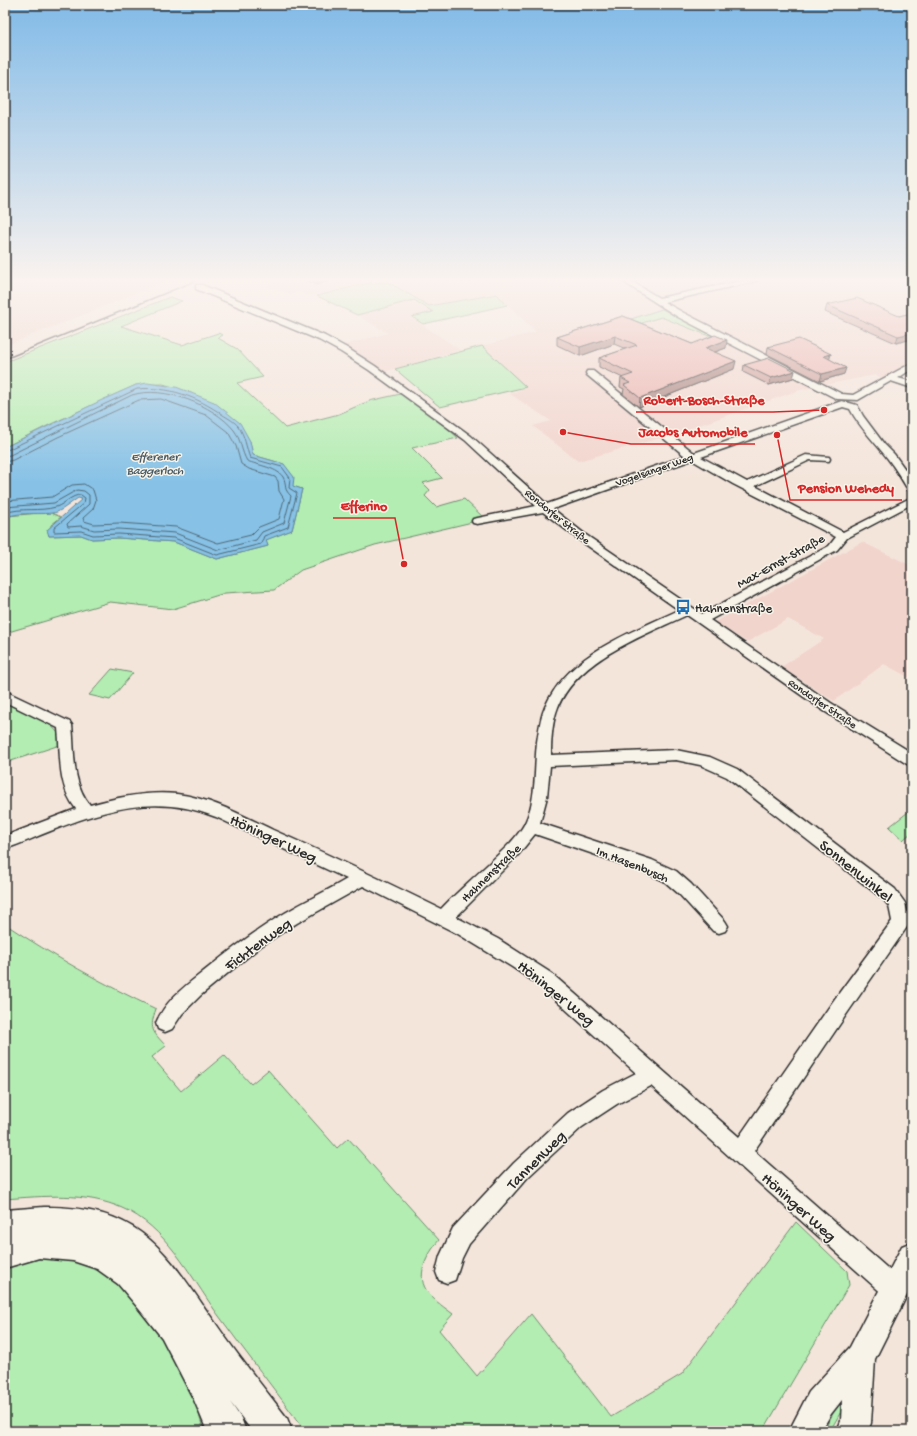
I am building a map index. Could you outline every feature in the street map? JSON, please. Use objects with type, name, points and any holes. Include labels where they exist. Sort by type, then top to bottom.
[{"type":"highway","points":[[5,1226],[44,1222],[81,1224],[108,1231],[129,1243],[149,1258],[177,1294],[204,1336],[274,1431]]},
{"type":"highway","points":[[5,1252],[39,1242],[73,1245],[106,1256],[129,1273],[151,1297],[174,1326],[206,1388],[220,1420],[228,1431]]},
{"type":"main road","points":[[804,1431],[820,1402],[860,1357],[912,1256]]},
{"type":"main road","points":[[852,1431],[856,1422],[860,1357]]},
{"type":"street","name":"Rondorfer Straße","points":[[340,348],[392,382],[468,438],[545,508],[582,537],[826,706],[912,760]]},
{"type":"street","points":[[744,348],[836,396],[852,402],[859,417],[881,446],[891,456],[912,488]]},
{"type":"street","points":[[852,402],[912,366]]},
{"type":"street","points":[[590,373],[692,456],[737,482],[843,536]]},
{"type":"street","points":[[890,378],[912,385]]},
{"type":"street","name":"Vogelsanger Weg","points":[[477,521],[545,508],[836,405],[852,402]]},
{"type":"street","points":[[747,486],[809,457],[824,459]]},
{"type":"street","name":"Max-Ernst-Straße","points":[[701,620],[833,548],[843,536],[912,500]]},
{"type":"street","name":"Hahnenstraße","points":[[443,919],[459,901],[515,849],[531,826],[539,797],[546,722],[552,704],[559,691],[570,677],[585,664],[604,652],[688,610]]},
{"type":"street","points":[[5,696],[65,724],[69,784],[79,804],[86,811]]},
{"type":"street","name":"Sonnenwinkel","points":[[543,761],[676,755],[696,757],[715,764],[732,773],[889,894],[897,903],[900,922],[896,929],[841,1006],[741,1152]]},
{"type":"street","name":"Höninger Weg","points":[[5,843],[86,811],[149,800],[176,800],[197,804],[220,812],[273,836],[443,919],[514,956],[545,979],[894,1289]]},
{"type":"street","name":"Im Hasenbusch","points":[[531,826],[646,865],[670,876],[685,889],[719,926]]},
{"type":"street","name":"Fichtenweg","points":[[165,1023],[183,999],[249,946],[305,909],[342,891],[361,879]]},
{"type":"street","name":"Tannenweg","points":[[448,1272],[451,1256],[461,1236],[521,1170],[575,1120],[610,1097],[653,1074]]},
{"type":"shaded area","points":[[339,348],[457,348],[460,350],[384,372]]},
{"type":"shaded area","points":[[484,348],[912,348],[912,360],[885,379],[875,375],[800,390],[671,435],[578,461],[533,426],[551,421],[510,394],[526,387]]},
{"type":"shaded area","points":[[862,542],[912,566],[912,679],[884,664],[834,701],[781,667],[824,639],[788,619],[747,642],[715,622]]},
{"type":"green space","points":[[41,348],[235,348],[263,377],[237,383],[285,428],[339,414],[369,401],[405,393],[431,413],[458,438],[412,448],[442,478],[423,483],[430,490],[425,496],[436,507],[464,499],[485,519],[375,545],[301,570],[274,590],[225,593],[173,609],[110,602],[5,633],[5,519],[8,516],[49,512],[61,517],[51,525],[49,536],[81,535],[92,539],[118,538],[174,542],[217,559],[268,546],[265,540],[292,530],[302,489],[292,486],[284,464],[253,455],[250,441],[190,392],[163,384],[136,385],[5,447],[5,362]]},
{"type":"green space","points":[[474,348],[484,348],[526,387],[440,407],[395,369]]},
{"type":"green space","points":[[112,669],[133,673],[110,700],[89,695]]},
{"type":"green space","points":[[5,700],[46,720],[60,735],[60,745],[5,763]]},
{"type":"green space","points":[[912,809],[912,832],[903,840],[889,827]]},
{"type":"green space","points":[[5,924],[79,969],[156,1009],[152,1026],[155,1033],[166,1046],[152,1057],[181,1091],[224,1055],[251,1084],[268,1070],[337,1148],[348,1138],[439,1240],[430,1252],[424,1266],[422,1273],[423,1280],[429,1294],[453,1314],[439,1330],[477,1376],[531,1314],[611,1417],[682,1374],[796,1222],[847,1271],[849,1285],[763,1431],[305,1431],[216,1312],[175,1253],[164,1239],[137,1216],[108,1203],[79,1197],[49,1196],[5,1199]]},
{"type":"green space","points":[[46,1258],[74,1260],[94,1265],[112,1276],[126,1288],[153,1321],[185,1373],[191,1387],[204,1431],[5,1431],[5,1267],[23,1260]]},
{"type":"green space","points":[[838,1403],[843,1408],[830,1431],[824,1431]]},
{"type":"water","name":"Efferener Baggerloch","points":[[147,383],[176,387],[214,402],[240,423],[250,441],[253,455],[284,464],[294,477],[293,486],[302,489],[292,530],[266,540],[268,546],[217,559],[174,542],[118,538],[92,539],[81,535],[49,536],[47,530],[82,499],[78,498],[57,512],[45,514],[22,514],[9,516],[5,519],[5,447],[102,400],[136,385]]},
{"type":"building","points":[[628,348],[705,348],[736,361],[640,398],[624,385],[630,383],[621,378],[633,374],[599,358]]},
{"type":"building","points":[[770,348],[818,348],[831,354],[824,356],[846,368],[822,374]]},
{"type":"building","points":[[769,358],[795,371],[771,378],[744,365]]},
{"type":"railway","points":[[5,359],[32,348]]},
{"type":"place","name":"Robert-Bosch-Straße","points":[[824,410]]},
{"type":"place","name":"Jacobs Automobile","points":[[563,432]]},
{"type":"place","name":"Pension Wehedy","points":[[777,435]]},
{"type":"place","name":"Efferino","points":[[404,564]]},
{"type":"place","name":"Hahnenstraße","points":[[683,607]]}]
